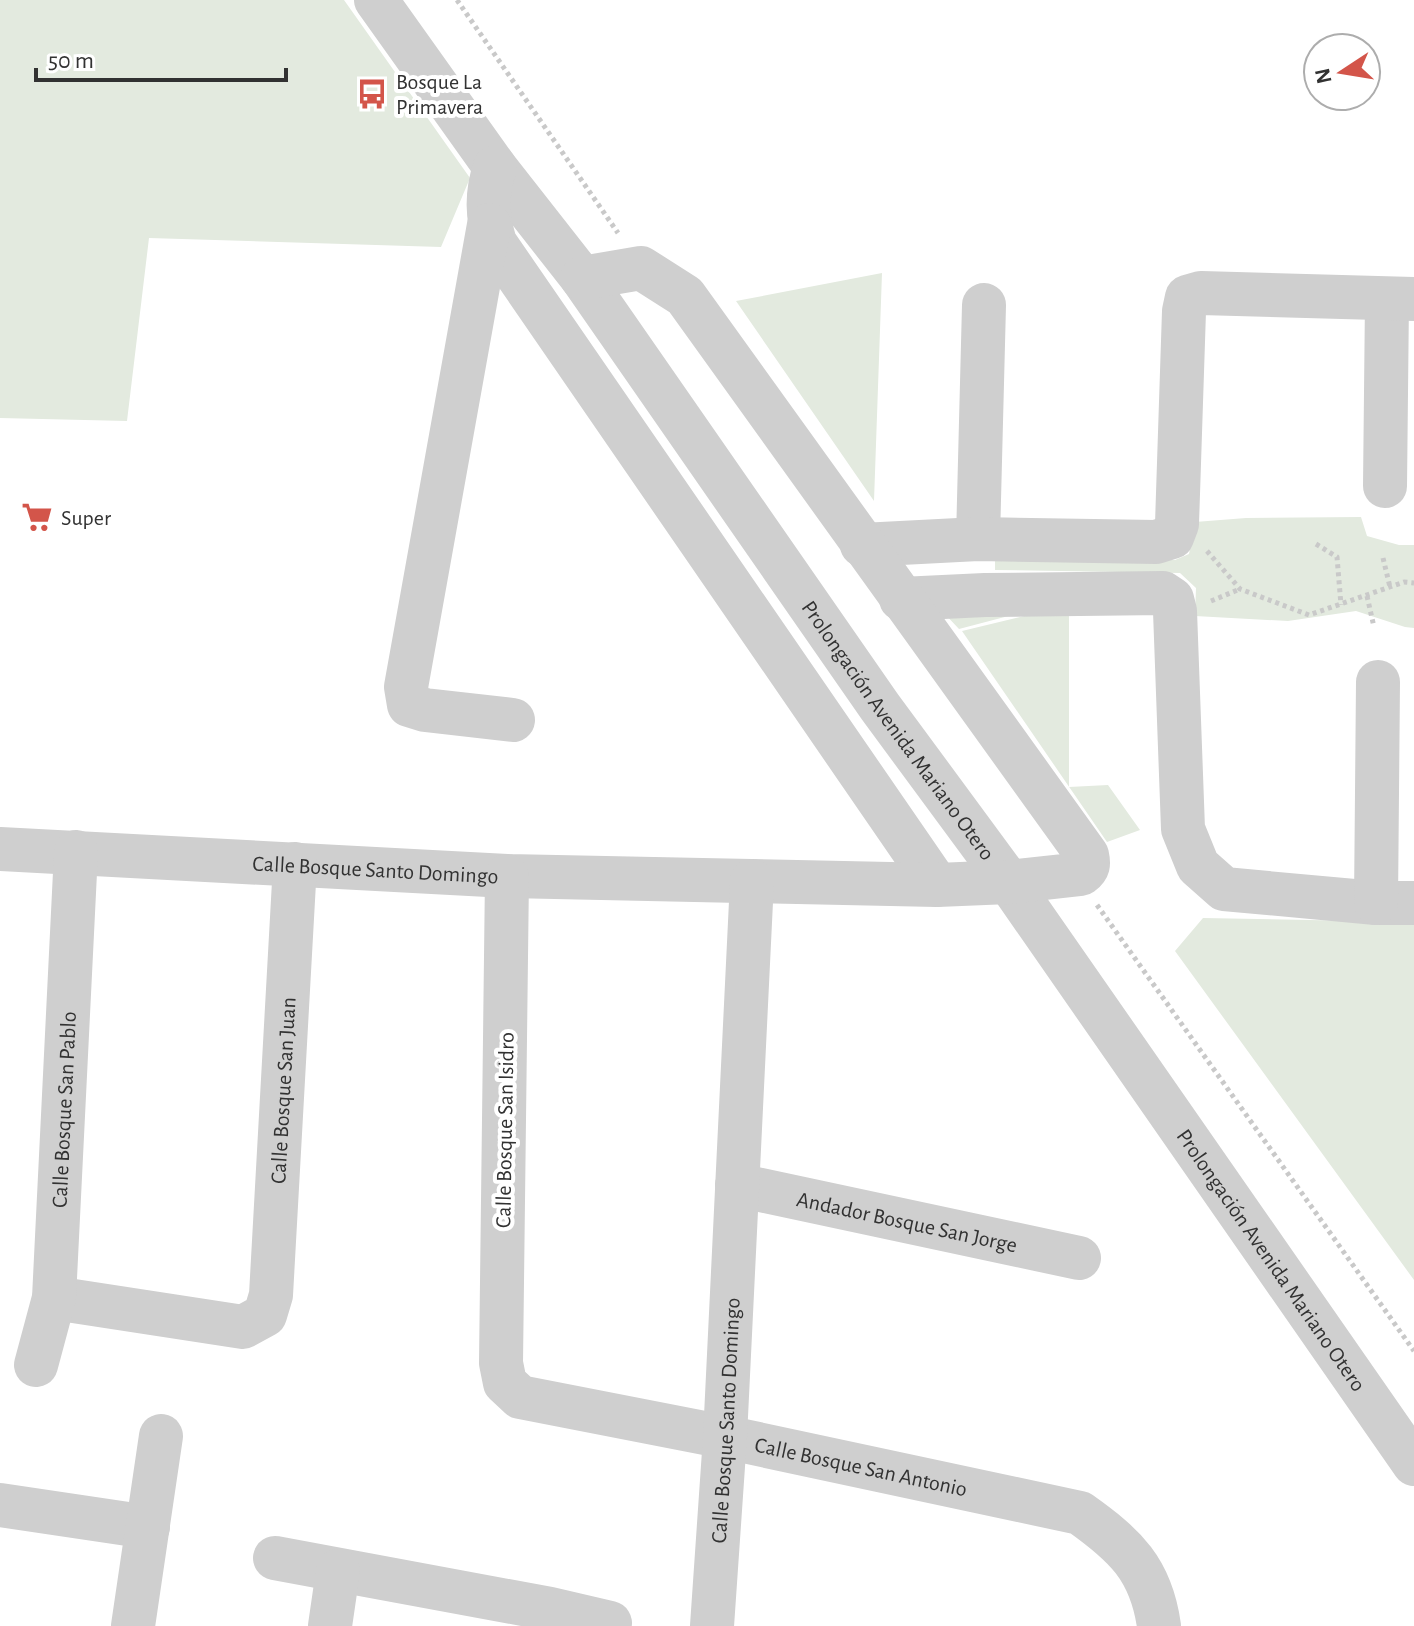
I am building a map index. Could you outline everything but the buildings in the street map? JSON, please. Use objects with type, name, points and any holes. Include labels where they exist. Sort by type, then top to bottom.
[{"type":"street","name":"Prolongación Avenida Mariano Otero","points":[[376,0],[495,167],[582,278],[880,707],[1009,882],[1414,1464]]},
{"type":"street","points":[[495,167],[488,186],[489,225],[406,687],[409,705],[425,710],[513,720]]},
{"type":"street","points":[[489,225],[495,243],[937,885]]},
{"type":"street","points":[[582,278],[641,268],[685,296],[901,599],[1163,593],[1172,599],[1175,611],[1183,829],[1198,866],[1224,889],[1395,903],[1378,682]]},
{"type":"street","points":[[862,545],[978,539],[1156,542],[1172,537],[1177,524],[1184,311],[1187,297],[1201,293],[1401,299],[1385,486]]},
{"type":"street","points":[[978,539],[984,305]]},
{"type":"street","name":"Calle Bosque Santo Domingo","points":[[0,849],[507,876],[937,885],[1009,882],[1081,874],[1089,864],[1087,855],[901,599]]},
{"type":"street","name":"Calle Bosque San Pablo","points":[[36,1365],[54,1298],[76,852]]},
{"type":"street","name":"Calle Bosque San Juan","points":[[54,1298],[243,1327],[265,1315],[271,1295],[295,864]]},
{"type":"street","name":"Calle Bosque San Isidro","points":[[505,1383],[501,1363],[507,876]]},
{"type":"street","name":"Calle Bosque Santo Domingo","points":[[712,1626],[725,1437],[752,881]]},
{"type":"street","name":"Andador Bosque San Jorge","points":[[737,1185],[1079,1258]]},
{"type":"street","name":"Calle Bosque San Antonio","points":[[505,1383],[520,1397],[725,1437],[1080,1513],[1118,1540],[1144,1574],[1159,1626]]},
{"type":"street","points":[[133,1626],[161,1436]]},
{"type":"street","points":[[0,1505],[148,1527]]},
{"type":"street","points":[[275,1558],[547,1617],[610,1623]]},
{"type":"street","points":[[330,1626],[338,1571]]},
{"type":"path","points":[[1316,544],[1337,557],[1341,605]]},
{"type":"path","points":[[1207,550],[1240,589],[1309,615],[1404,582],[1414,583]]},
{"type":"path","points":[[1383,558],[1390,587]]},
{"type":"path","points":[[1210,601],[1240,589]]},
{"type":"path","points":[[1367,596],[1374,627]]},
{"type":"shaded area","points":[[0,0],[344,0],[470,178],[441,247],[149,238],[127,421],[0,418]]},
{"type":"shaded area","points":[[882,273],[874,501],[736,301]]},
{"type":"shaded area","points":[[1361,517],[1367,536],[1399,545],[1414,545],[1414,628],[1356,611],[1288,621],[1195,616],[1196,588],[1180,573],[995,570],[995,558],[1175,560],[1189,554],[1195,522],[1246,518]]},
{"type":"shaded area","points":[[1069,605],[1069,787],[962,631]]},
{"type":"shaded area","points":[[1027,611],[959,629],[943,612]]},
{"type":"shaded area","points":[[1108,785],[1140,830],[1107,842],[1069,787]]},
{"type":"shaded area","points":[[1203,918],[1414,922],[1414,1280],[1175,951]]},
{"type":"place","name":"Bosque La Primavera","points":[[372,94]]},
{"type":"place","name":"Super","points":[[37,517]]}]
